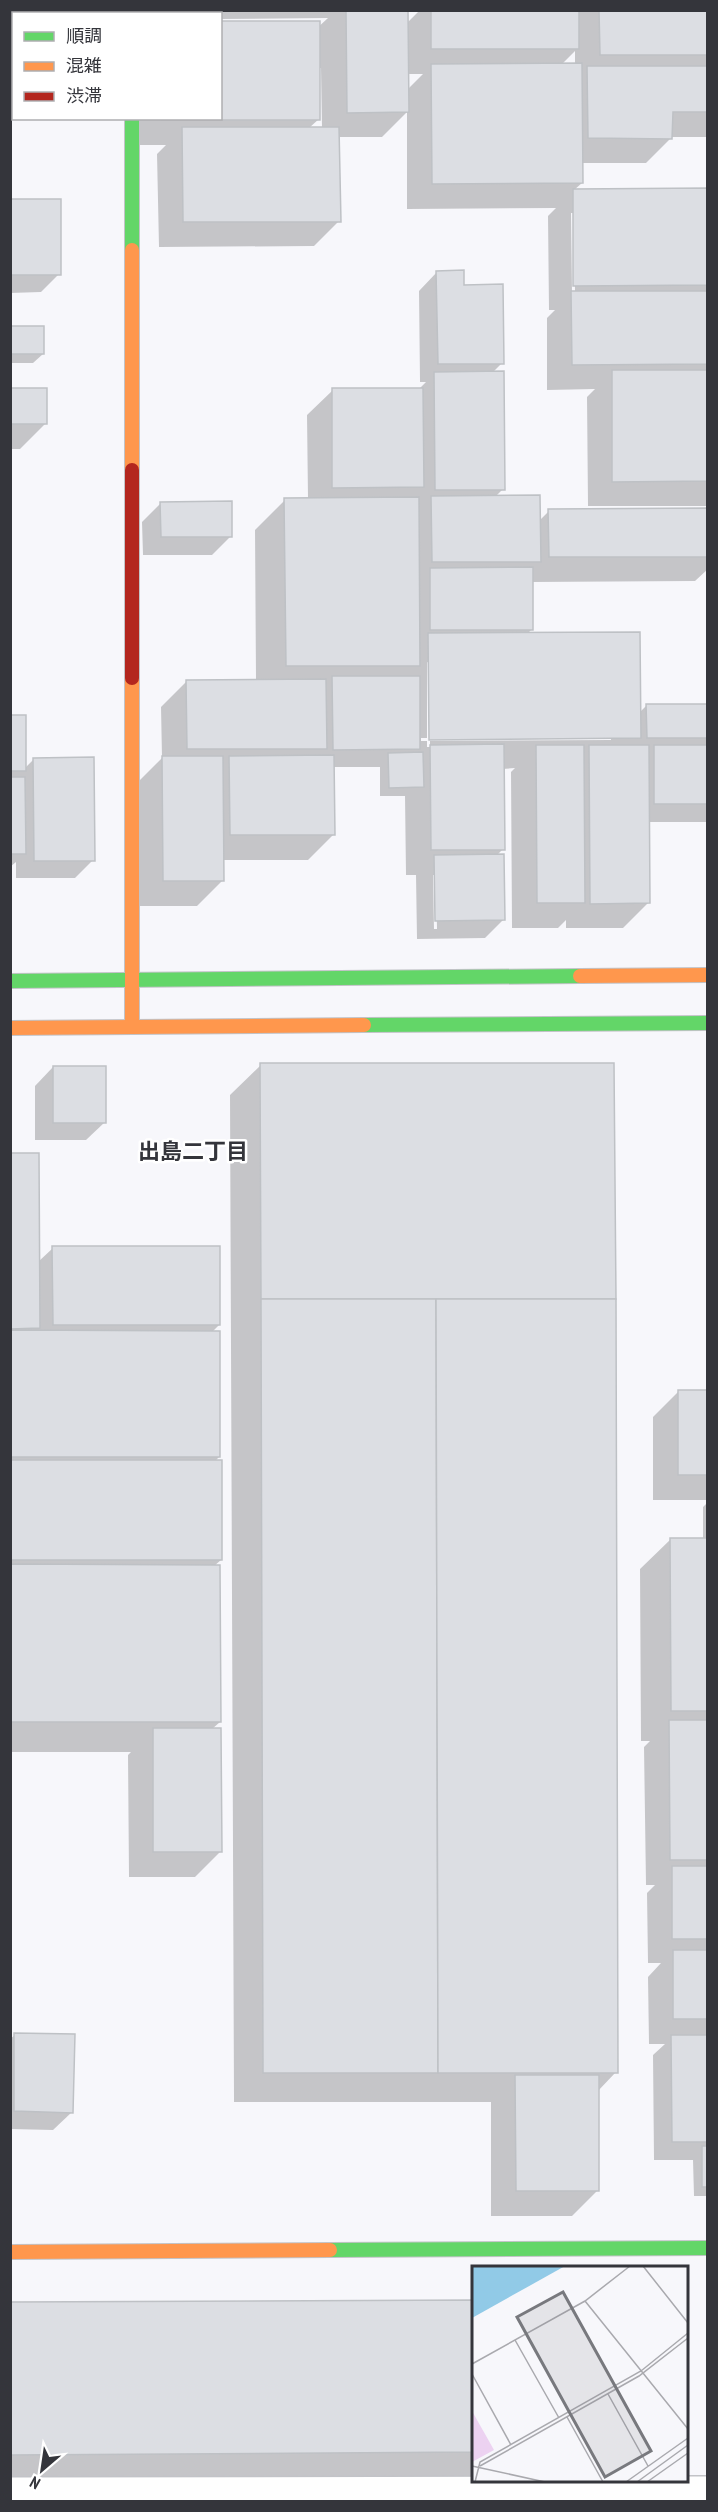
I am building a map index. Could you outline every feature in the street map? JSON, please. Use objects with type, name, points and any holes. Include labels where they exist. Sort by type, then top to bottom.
[{"type":"street","points":[[132,120],[132,1027]]},
{"type":"street","points":[[10,981],[708,975]]},
{"type":"street","points":[[10,1028],[708,1023]]},
{"type":"street","points":[[10,2252],[708,2248]]},
{"type":"street","points":[[10,2494],[708,2493]]},
{"type":"building","points":[[346,10],[408,10],[409,112],[347,113]]},
{"type":"building","points":[[431,10],[579,10],[579,49],[431,49]]},
{"type":"building","points":[[599,10],[708,10],[708,55],[600,55]]},
{"type":"building","points":[[222,21],[320,21],[320,120],[222,120]]},
{"type":"building","points":[[582,63],[583,183],[432,184],[431,64]]},
{"type":"building","points":[[587,66],[708,66],[708,112],[673,112],[672,139],[588,138]]},
{"type":"building","points":[[182,127],[339,127],[341,222],[183,222]]},
{"type":"building","points":[[708,188],[708,285],[573,286],[573,189]]},
{"type":"building","points":[[10,199],[61,199],[61,275],[10,275]]},
{"type":"building","points":[[464,270],[464,285],[503,284],[504,364],[438,364],[436,271]]},
{"type":"building","points":[[571,291],[708,291],[708,364],[572,365]]},
{"type":"building","points":[[10,326],[44,326],[44,354],[10,354]]},
{"type":"building","points":[[612,370],[708,370],[708,481],[612,482]]},
{"type":"building","points":[[504,371],[505,490],[435,490],[434,372]]},
{"type":"building","points":[[10,388],[47,388],[47,424],[10,424]]},
{"type":"building","points":[[332,388],[423,388],[424,487],[332,488]]},
{"type":"building","points":[[540,495],[541,562],[432,562],[431,496]]},
{"type":"building","points":[[419,497],[420,666],[286,666],[284,498]]},
{"type":"building","points":[[232,501],[232,537],[161,537],[160,502]]},
{"type":"building","points":[[708,508],[708,557],[549,557],[548,509]]},
{"type":"building","points":[[533,567],[533,630],[430,630],[430,568]]},
{"type":"building","points":[[640,632],[641,738],[429,740],[428,633]]},
{"type":"building","points":[[332,676],[420,676],[420,749],[333,750]]},
{"type":"building","points":[[326,679],[327,749],[187,749],[186,680]]},
{"type":"building","points":[[646,704],[708,704],[708,738],[647,738]]},
{"type":"building","points":[[10,715],[26,715],[26,771],[10,771]]},
{"type":"building","points":[[504,744],[505,850],[431,850],[430,745]]},
{"type":"building","points":[[536,745],[584,745],[585,903],[537,903]]},
{"type":"building","points":[[589,745],[649,745],[650,903],[590,904]]},
{"type":"building","points":[[654,745],[708,745],[708,804],[654,804]]},
{"type":"building","points":[[423,752],[424,787],[389,788],[388,753]]},
{"type":"building","points":[[334,755],[335,835],[230,835],[229,756]]},
{"type":"building","points":[[162,756],[223,756],[224,881],[163,881]]},
{"type":"building","points":[[94,757],[95,861],[34,861],[33,758]]},
{"type":"building","points":[[10,777],[25,777],[26,854],[10,854]]},
{"type":"building","points":[[504,854],[505,920],[435,921],[434,855]]},
{"type":"building","points":[[260,1063],[614,1063],[616,1299],[261,1299]]},
{"type":"building","points":[[53,1066],[106,1066],[106,1123],[53,1123]]},
{"type":"building","points":[[10,1153],[39,1153],[40,1328],[10,1329]]},
{"type":"building","points":[[52,1246],[220,1246],[220,1325],[53,1325]]},
{"type":"building","points":[[261,1299],[436,1299],[438,2073],[263,2073]]},
{"type":"building","points":[[436,1299],[616,1299],[618,2073],[438,2073]]},
{"type":"building","points":[[10,1330],[220,1331],[220,1457],[10,1457]]},
{"type":"building","points":[[678,1390],[708,1390],[708,1475],[678,1475]]},
{"type":"building","points":[[10,1460],[222,1460],[222,1560],[10,1560]]},
{"type":"building","points":[[670,1538],[708,1538],[708,1711],[671,1711]]},
{"type":"building","points":[[10,1564],[220,1565],[221,1722],[10,1722]]},
{"type":"building","points":[[669,1720],[708,1720],[708,1860],[670,1860]]},
{"type":"building","points":[[153,1728],[221,1728],[222,1852],[153,1852]]},
{"type":"building","points":[[672,1866],[708,1866],[708,1939],[672,1939]]},
{"type":"building","points":[[673,1950],[708,1950],[708,2019],[673,2019]]},
{"type":"building","points":[[14,2033],[75,2034],[73,2113],[14,2111]]},
{"type":"building","points":[[671,2035],[708,2035],[708,2142],[672,2142]]},
{"type":"building","points":[[515,2075],[599,2075],[599,2191],[516,2191]]},
{"type":"building","points":[[702,2146],[708,2146],[708,2187],[702,2187]]},
{"type":"building","points":[[472,2300],[472,2452],[10,2455],[10,2302]]},
{"type":"traffic: fast","points":[[132,120],[132,250]]},
{"type":"traffic: fast","points":[[10,981],[580,976]]},
{"type":"traffic: fast","points":[[364,1025],[708,1023]]},
{"type":"traffic: fast","points":[[330,2250],[708,2248]]},
{"type":"traffic: slow","points":[[132,250],[132,470]]},
{"type":"traffic: slow","points":[[132,678],[132,1027]]},
{"type":"traffic: slow","points":[[580,976],[708,975]]},
{"type":"traffic: slow","points":[[10,1028],[364,1025]]},
{"type":"traffic: slow","points":[[10,2252],[330,2250]]},
{"type":"traffic: jam","points":[[132,470],[132,678]]},
{"type":"district","name":"出島二丁目","points":[[193,1151]]}]
